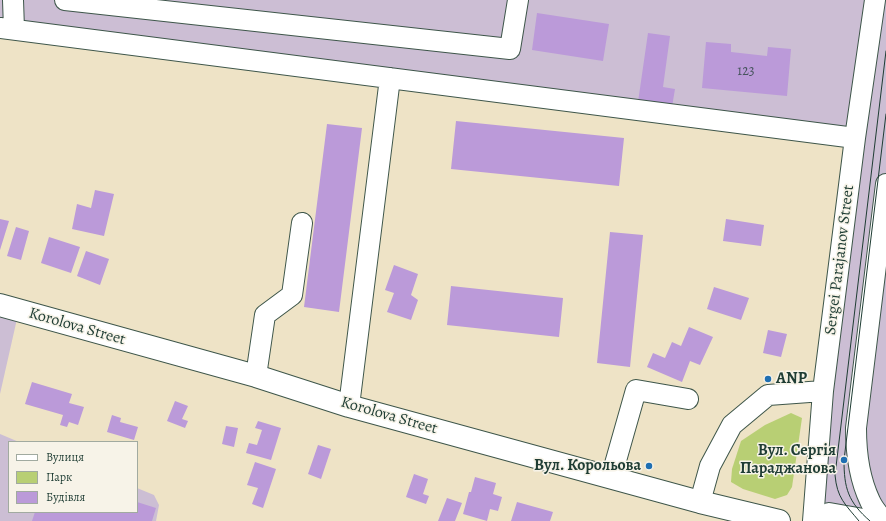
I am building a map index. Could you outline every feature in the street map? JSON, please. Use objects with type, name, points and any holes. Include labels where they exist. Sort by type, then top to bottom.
[{"type":"main road","name":"Korolova Street","points":[[0,305],[256,376],[349,406],[700,502],[779,521]]},
{"type":"main road","points":[[821,521],[829,514],[869,521]]},
{"type":"street","points":[[13,0],[7,28],[855,138]]},
{"type":"street","points":[[65,0],[510,49],[518,0]]},
{"type":"street","name":"Sergei Parajanov Street","points":[[813,521],[824,391],[855,138],[875,0]]},
{"type":"street","points":[[349,406],[390,78]]},
{"type":"street","points":[[884,521],[870,502],[862,477],[856,451],[856,428],[886,184]]},
{"type":"street","points":[[256,376],[265,315],[292,295],[302,224]]},
{"type":"street","points":[[611,478],[636,390],[688,399]]},
{"type":"street","points":[[700,502],[710,466],[732,425],[768,395],[824,391]]},
{"type":"shaded area","points":[[0,0],[886,0],[886,521],[813,521],[855,138],[0,28]]},
{"type":"shaded area","points":[[0,305],[19,310],[0,394]]},
{"type":"shaded area","points":[[0,434],[17,441],[8,441],[8,513],[138,513],[138,488],[154,495],[159,505],[156,521],[0,521]]},
{"type":"green space","points":[[791,413],[802,418],[792,487],[787,495],[775,499],[743,489],[731,482],[732,469],[741,441],[765,425]]},
{"type":"building","points":[[537,13],[609,24],[603,61],[532,50]]},
{"type":"building","points":[[648,33],[670,36],[663,87],[675,89],[672,107],[638,102]]},
{"type":"building","points":[[706,42],[731,44],[731,52],[767,56],[768,47],[791,49],[787,96],[702,88]]},
{"type":"building","points":[[456,121],[624,138],[619,186],[451,169]]},
{"type":"building","points":[[327,124],[362,128],[339,312],[304,307]]},
{"type":"building","points":[[95,190],[114,194],[104,236],[72,229],[77,204],[91,208]]},
{"type":"building","points":[[0,219],[9,221],[0,250]]},
{"type":"building","points":[[726,219],[764,225],[761,246],[723,241]]},
{"type":"building","points":[[16,227],[29,231],[21,260],[7,256]]},
{"type":"building","points":[[610,232],[643,235],[630,367],[597,363]]},
{"type":"building","points":[[49,237],[80,247],[71,273],[41,263]]},
{"type":"building","points":[[86,251],[109,259],[100,285],[77,276]]},
{"type":"building","points":[[394,265],[418,274],[411,295],[418,300],[411,320],[387,312],[394,293],[385,290]]},
{"type":"building","points":[[451,286],[563,298],[559,337],[447,325]]},
{"type":"building","points":[[714,287],[749,298],[741,320],[707,309]]},
{"type":"building","points":[[689,327],[713,337],[700,365],[690,361],[682,382],[647,367],[653,353],[665,358],[672,342],[681,346]]},
{"type":"building","points":[[768,330],[787,334],[781,357],[763,353]]},
{"type":"building","points":[[32,382],[72,394],[69,403],[84,407],[78,425],[69,422],[67,427],[60,425],[63,415],[25,404]]},
{"type":"building","points":[[175,401],[188,406],[182,419],[188,421],[185,428],[167,421]]},
{"type":"building","points":[[112,415],[121,418],[120,422],[138,427],[134,440],[107,432]]},
{"type":"building","points":[[258,421],[281,428],[271,460],[246,453],[249,443],[257,445],[262,430],[255,428]]},
{"type":"building","points":[[226,426],[238,428],[234,447],[222,444]]},
{"type":"building","points":[[318,445],[331,449],[321,479],[308,474]]},
{"type":"building","points":[[255,462],[276,469],[263,508],[252,504],[258,488],[247,485]]},
{"type":"building","points":[[414,474],[428,479],[423,494],[429,496],[426,504],[406,497]]},
{"type":"building","points":[[475,477],[496,483],[493,494],[502,497],[498,511],[490,509],[487,521],[463,514]]},
{"type":"building","points":[[447,498],[462,503],[455,521],[438,521]]},
{"type":"building","points":[[138,502],[156,508],[152,521],[32,521],[35,513],[138,513]]},
{"type":"building","points":[[517,502],[553,512],[550,521],[511,521]]},
{"type":"tram line","points":[[859,521],[842,500],[835,475],[886,51]]},
{"type":"tram line","points":[[870,521],[852,501],[846,487],[844,460],[886,114]]},
{"type":"place","name":"ANP","points":[[768,379]]},
{"type":"place","name":"Вул. Сергія Параджанова","points":[[844,460]]},
{"type":"place","name":"Вул. Корольова","points":[[649,466]]}]
